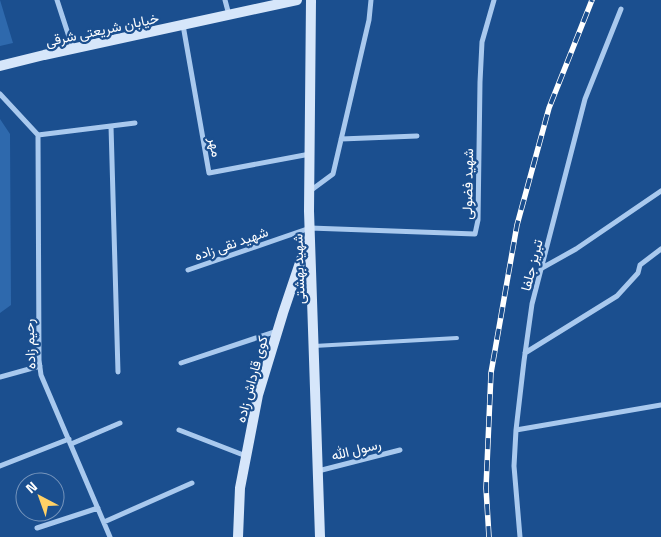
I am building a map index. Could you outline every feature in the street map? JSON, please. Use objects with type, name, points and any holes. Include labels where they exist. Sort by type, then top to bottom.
[{"type":"street","points":[[57,0],[73,49]]},
{"type":"street","points":[[225,0],[229,15]]},
{"type":"street","name":"خیابان شریعتی شرقی","points":[[0,66],[297,0]]},
{"type":"street","name":"شهید بهشتی","points":[[311,0],[310,231],[320,537]]},
{"type":"street","points":[[310,191],[333,174],[369,20],[371,0]]},
{"type":"street","name":"شهید فضولی","points":[[310,231],[475,234],[478,220],[482,42],[494,0]]},
{"type":"street","name":"تبریز جلفا","points":[[520,537],[514,466],[516,430],[532,304],[585,99],[621,8]]},
{"type":"street","name":"مهر","points":[[183,25],[210,173],[310,154]]},
{"type":"street","points":[[0,94],[38,135],[134,123]]},
{"type":"street","points":[[111,126],[118,372]]},
{"type":"street","name":"رحیم زاده","points":[[38,135],[39,360],[41,375],[110,537]]},
{"type":"street","points":[[341,139],[417,136]]},
{"type":"street","points":[[542,268],[576,249],[661,191]]},
{"type":"street","name":"شهید نقی زاده","points":[[188,270],[310,231]]},
{"type":"street","name":"کوی قارداش زاده","points":[[238,537],[240,488],[258,396],[310,231]]},
{"type":"street","points":[[525,353],[617,296],[638,273],[640,265],[661,249]]},
{"type":"street","points":[[181,363],[278,331]]},
{"type":"street","points":[[0,378],[40,366]]},
{"type":"street","points":[[516,430],[661,405]]},
{"type":"street","points":[[0,466],[120,423]]},
{"type":"street","points":[[179,430],[246,456]]},
{"type":"street","name":"رسول الله","points":[[318,471],[400,450]]},
{"type":"street","points":[[104,522],[192,483]]},
{"type":"street","points":[[37,528],[98,508]]},
{"type":"lane","points":[[314,346],[457,338]]},
{"type":"shaded area","points":[[0,0],[13,43],[0,46]]},
{"type":"shaded area","points":[[0,119],[10,134],[11,305],[0,313]]},
{"type":"railway","points":[[489,537],[486,488],[491,373],[517,225],[549,108],[592,0]]}]
